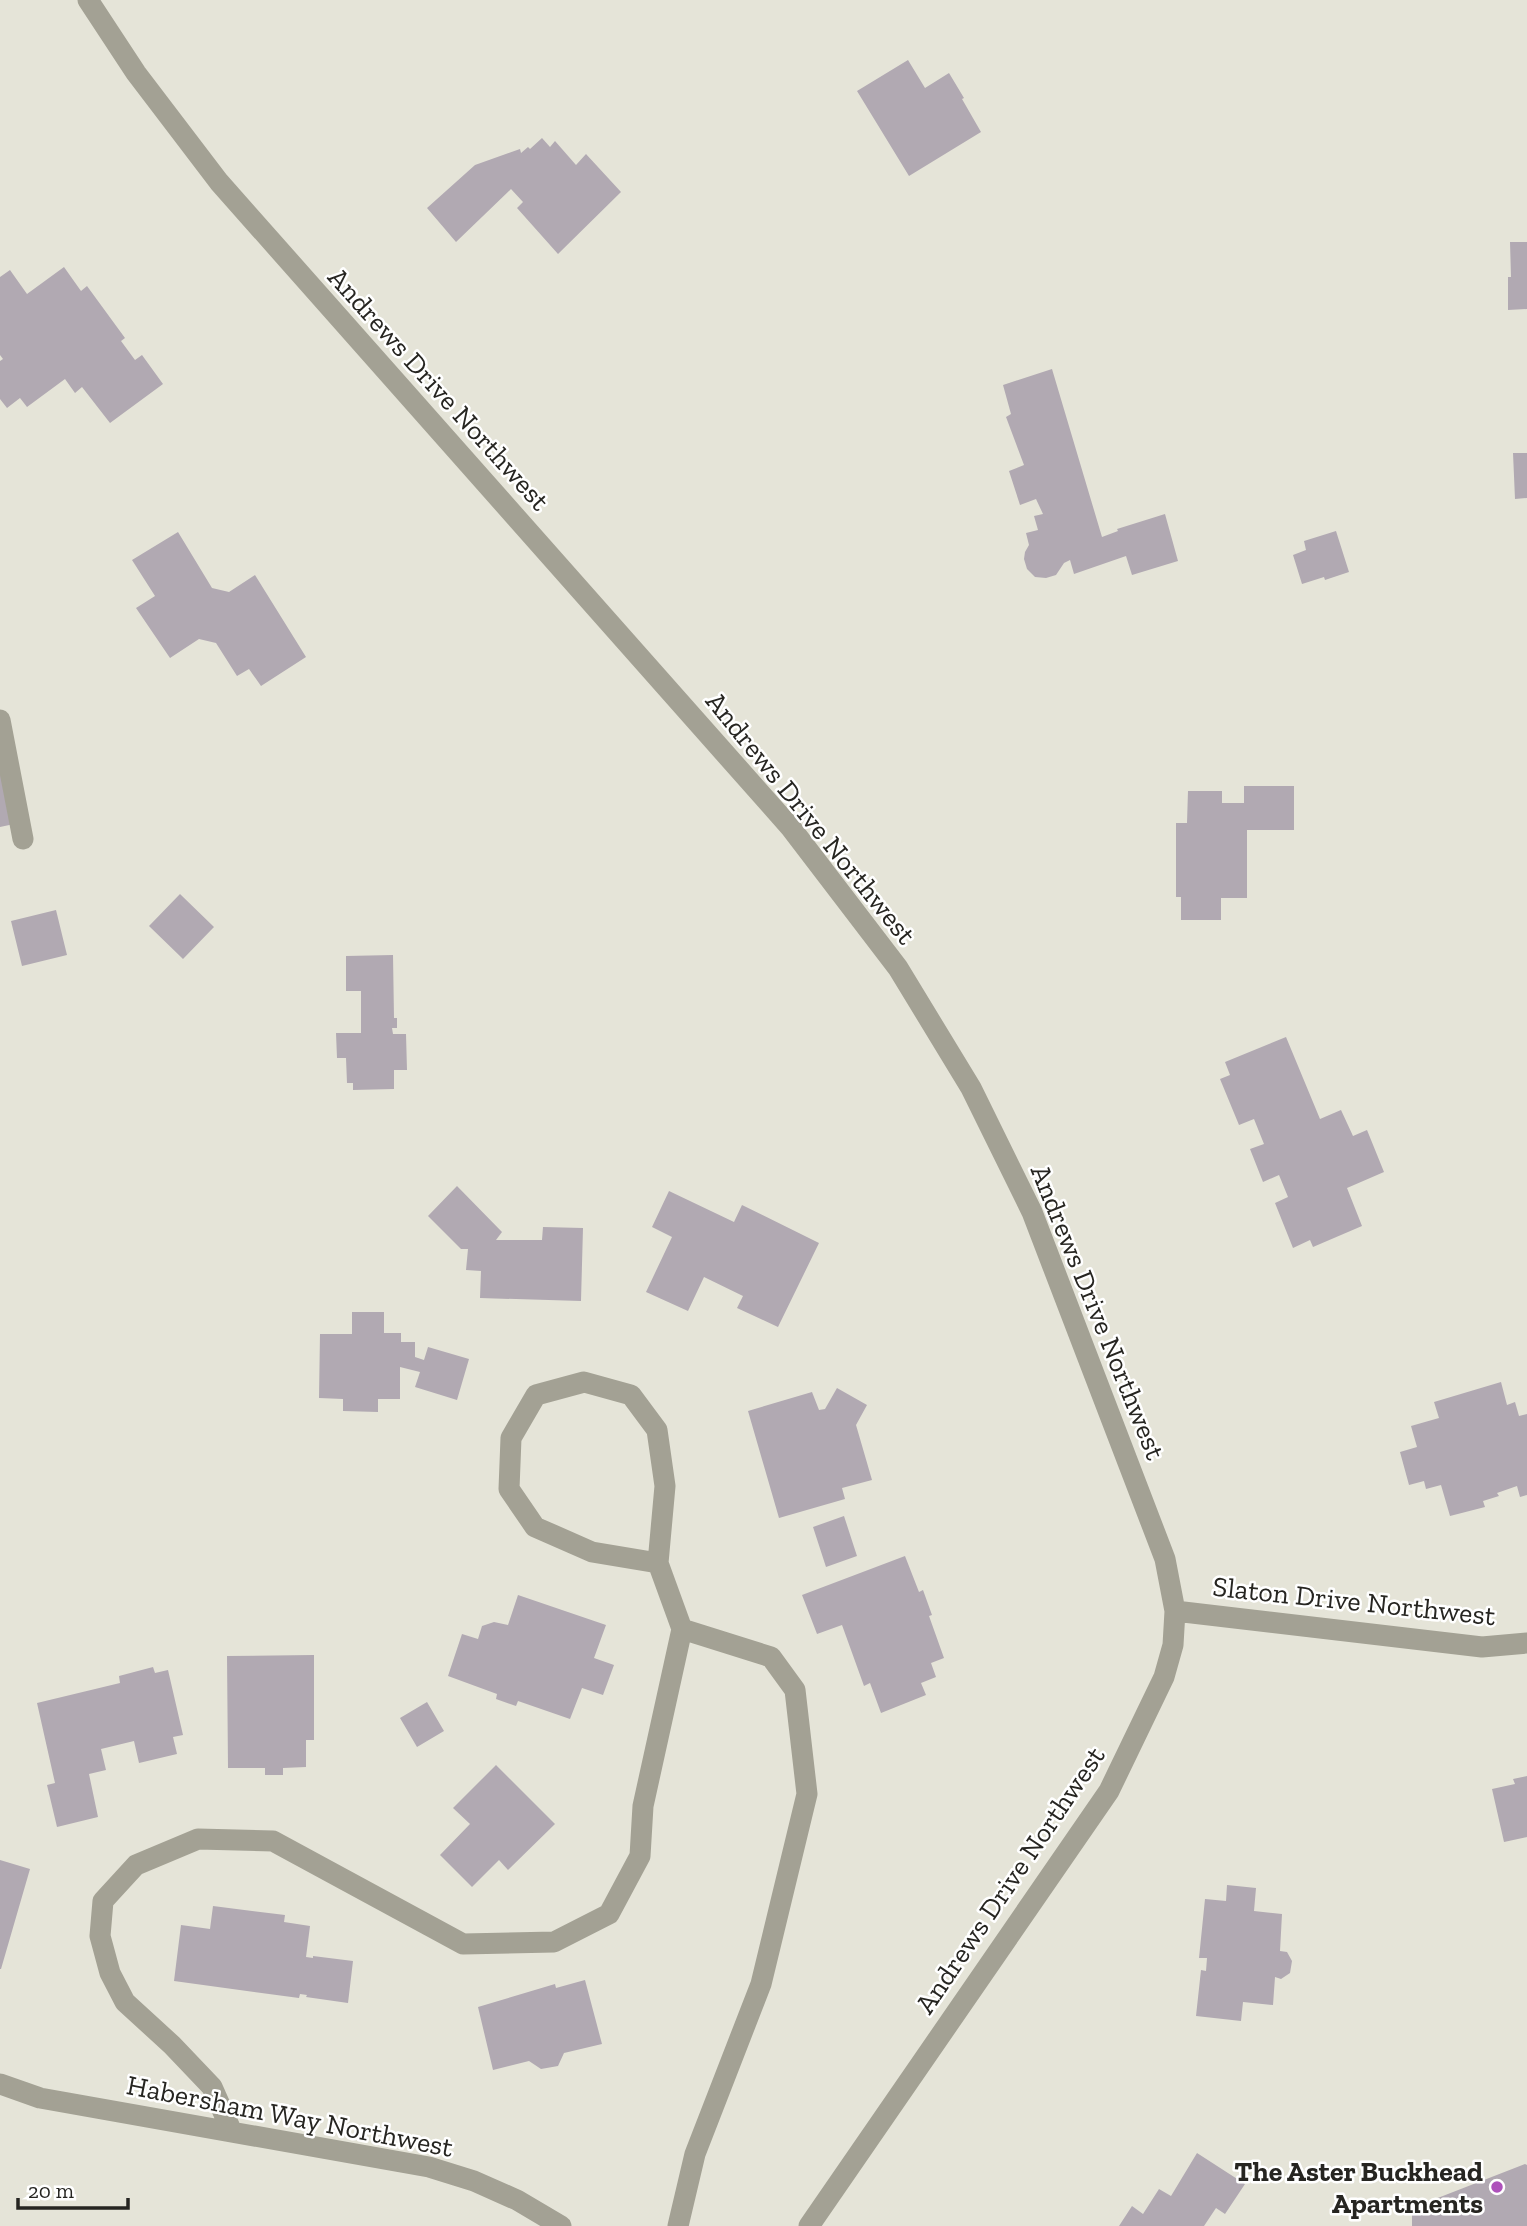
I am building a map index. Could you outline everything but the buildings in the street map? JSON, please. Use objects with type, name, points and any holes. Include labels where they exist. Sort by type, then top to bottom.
[{"type":"street","name":"Andrews Drive Northwest","points":[[88,0],[136,73],[219,183],[791,828],[898,968],[971,1088],[1032,1212],[1165,1559],[1175,1611],[1173,1645],[1164,1677],[1109,1791],[809,2226]]},
{"type":"street","points":[[0,720],[23,839]]},
{"type":"street","points":[[232,2132],[212,2087],[125,2002],[110,1973],[100,1936],[103,1901],[136,1865],[198,1839],[273,1841],[463,1944],[554,1942],[609,1914],[640,1856],[643,1806],[682,1629],[658,1563],[665,1486],[657,1430],[631,1395],[584,1382],[536,1395],[511,1438],[509,1489],[535,1527],[592,1552],[658,1563]]},
{"type":"street","name":"Slaton Drive Northwest","points":[[1175,1611],[1482,1647],[1527,1643]]},
{"type":"street","points":[[678,2226],[695,2154],[761,1984],[807,1794],[795,1690],[771,1657],[682,1629]]},
{"type":"street","name":"Habersham Way Northwest","points":[[0,2084],[40,2098],[429,2166],[474,2181],[517,2200],[561,2226]]},
{"type":"place","name":"The Aster Buckhead Apartments","points":[[1497,2187]]}]
